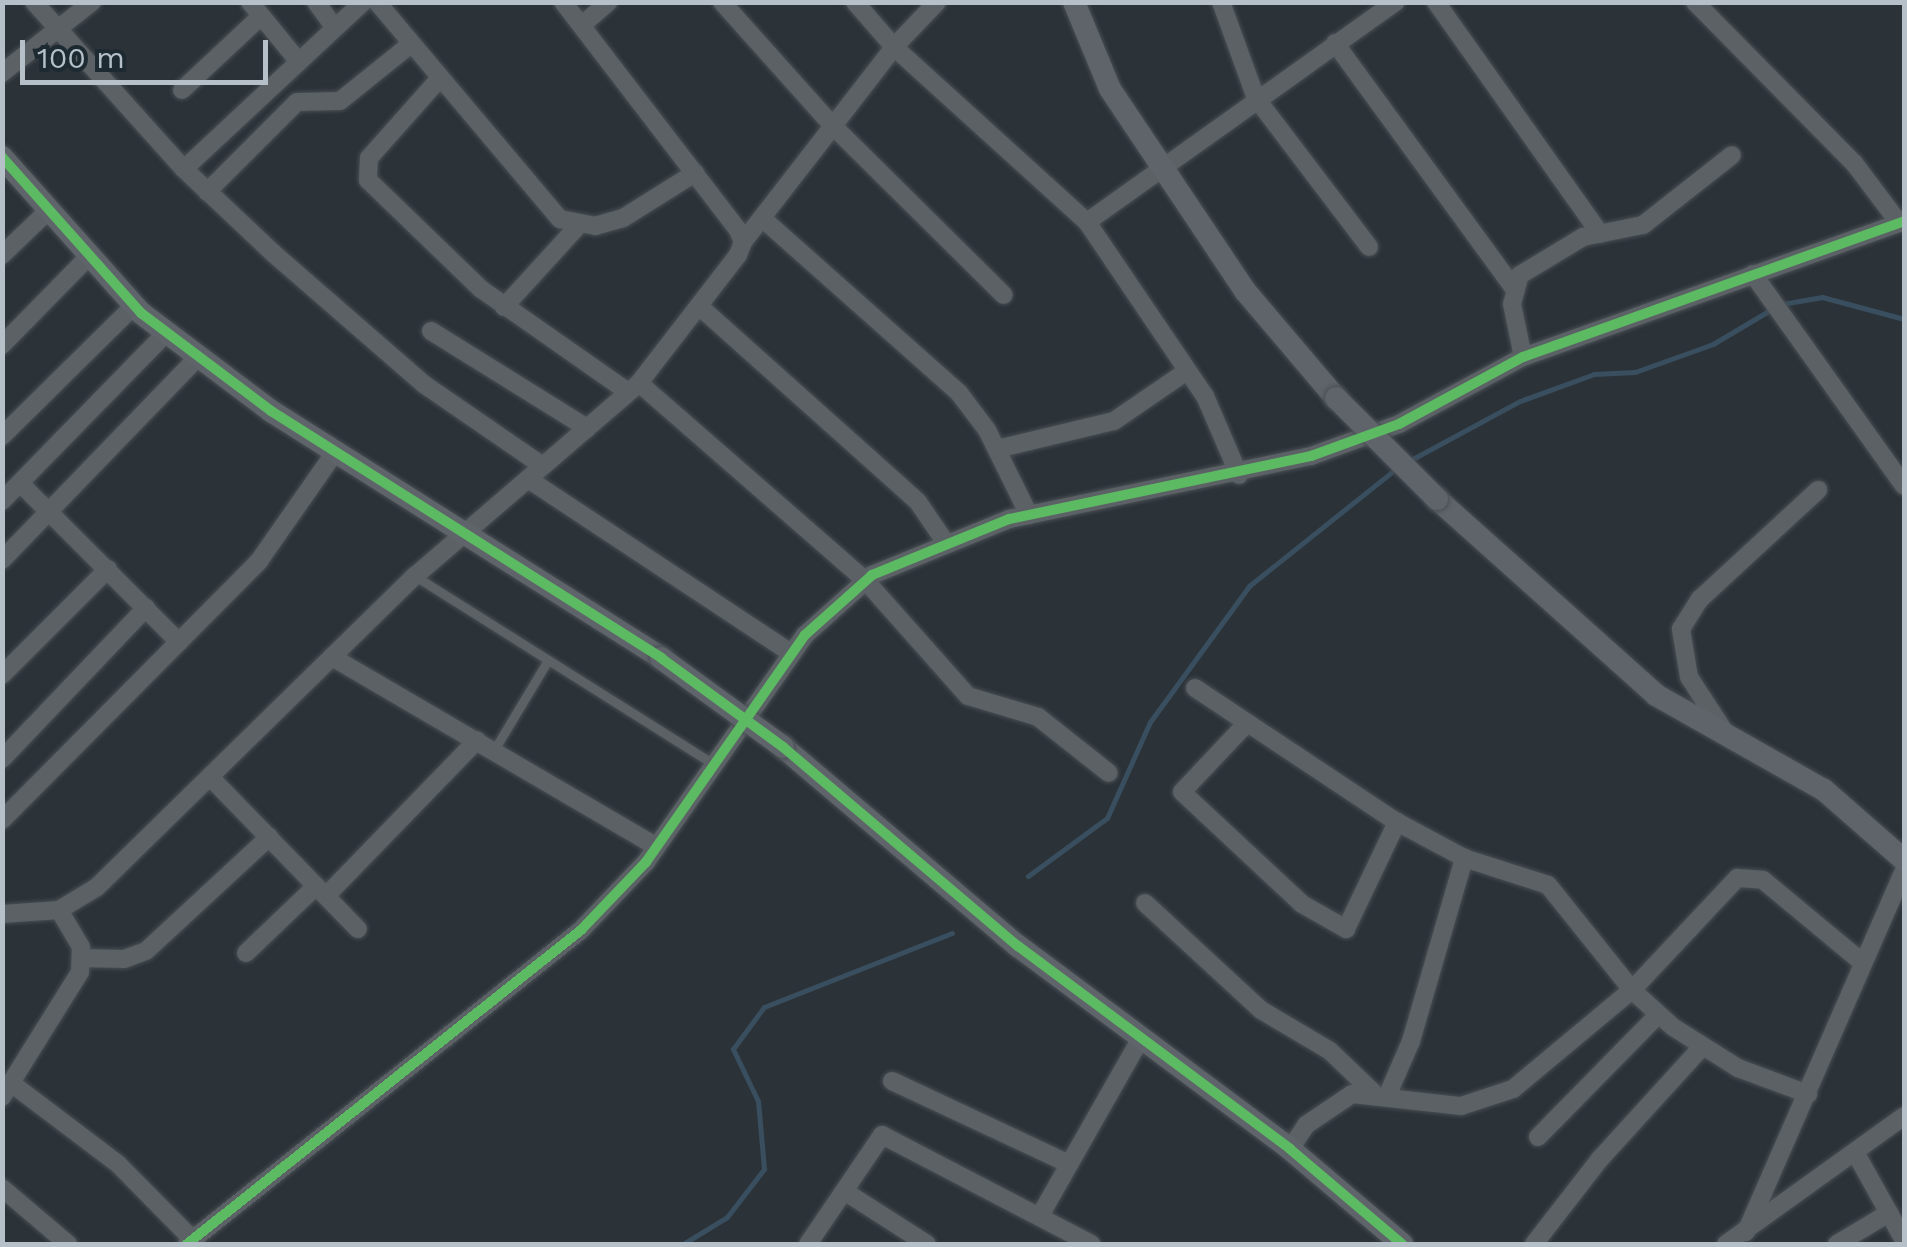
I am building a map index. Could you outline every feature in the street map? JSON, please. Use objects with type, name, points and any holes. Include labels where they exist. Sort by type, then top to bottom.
[{"type":"street","points":[[34,2],[207,192],[425,385],[543,466]]},
{"type":"street","points":[[2,73],[92,2]]},
{"type":"street","points":[[316,2],[336,28]]},
{"type":"street","points":[[184,170],[363,2]]},
{"type":"street","points":[[378,2],[546,207],[578,226]]},
{"type":"street","points":[[563,2],[743,242]]},
{"type":"street","points":[[582,25],[608,2]]},
{"type":"street","points":[[722,2],[833,126],[1004,295]]},
{"type":"street","points":[[855,2],[894,48],[1086,222],[1188,371],[1239,475]]},
{"type":"street","points":[[2,914],[59,910],[97,888],[415,576],[634,388],[894,48],[937,2]]},
{"type":"street","points":[[1074,2],[1110,89],[1166,164],[1246,292],[1336,398],[1437,499],[1656,695],[1824,790],[1904,860]]},
{"type":"street","points":[[1221,2],[1256,98],[1369,246]]},
{"type":"street","points":[[1086,222],[1394,2]]},
{"type":"street","points":[[1436,2],[1600,234]]},
{"type":"street","points":[[59,910],[82,958],[71,990],[7,1090],[118,1164],[190,1242],[581,930],[656,846],[791,653],[864,580],[946,543],[1029,515],[1239,475],[1400,424],[1523,357],[1902,222],[1854,163],[1695,2]]},
{"type":"street","points":[[182,90],[256,10],[299,62]]},
{"type":"street","points":[[207,192],[296,102],[340,101],[411,44]]},
{"type":"street","points":[[1336,44],[1515,290],[1523,357]]},
{"type":"street","points":[[440,78],[365,172],[504,307],[634,388],[864,580],[968,696],[1038,717],[1109,774]]},
{"type":"street","points":[[1515,290],[1530,266],[1600,234],[1643,225],[1732,155]]},
{"type":"street","points":[[5,166],[135,305],[167,332],[335,452],[661,658],[783,747],[1140,1040],[1290,1149],[1402,1244]]},
{"type":"street","points":[[504,307],[578,226],[622,218],[695,173]]},
{"type":"street","points":[[2,255],[50,210]]},
{"type":"street","points":[[762,218],[959,393],[996,449],[1029,515]]},
{"type":"street","points":[[2,345],[90,255]]},
{"type":"street","points":[[1752,274],[1904,486]]},
{"type":"street","points":[[2,436],[135,305]]},
{"type":"street","points":[[699,306],[918,502],[946,543]]},
{"type":"street","points":[[432,330],[586,428]]},
{"type":"street","points":[[2,501],[167,332]]},
{"type":"street","points":[[2,560],[199,356]]},
{"type":"street","points":[[996,449],[1114,421],[1188,371]]},
{"type":"street","points":[[2,820],[259,561],[335,452]]},
{"type":"street","points":[[528,479],[791,653]]},
{"type":"street","points":[[20,483],[179,642]]},
{"type":"street","points":[[1728,737],[1689,677],[1681,629],[1700,599],[1818,490]]},
{"type":"street","points":[[7,663],[108,569]]},
{"type":"street","points":[[2,760],[146,608]]},
{"type":"street","points":[[332,657],[656,846]]},
{"type":"street","points":[[1195,688],[1397,822],[1464,858],[1548,885],[1632,990],[1658,1015],[1738,1068],[1808,1094]]},
{"type":"street","points":[[1246,724],[1182,792],[1302,904],[1346,929],[1397,822]]},
{"type":"street","points":[[246,953],[321,891],[477,740]]},
{"type":"street","points":[[210,777],[358,929]]},
{"type":"street","points":[[82,958],[124,959],[146,952],[269,837]]},
{"type":"street","points":[[1380,1093],[1411,1042],[1464,858]]},
{"type":"street","points":[[1746,1232],[1904,870]]},
{"type":"street","points":[[1290,1149],[1324,1110],[1380,1093],[1461,1106],[1513,1090],[1632,990],[1737,878],[1749,875],[1764,880],[1863,963]]},
{"type":"street","points":[[1145,904],[1261,1010],[1330,1051],[1380,1093]]},
{"type":"street","points":[[1538,1137],[1658,1015]]},
{"type":"street","points":[[1041,1214],[1140,1040]]},
{"type":"street","points":[[1534,1244],[1600,1159],[1702,1047]]},
{"type":"street","points":[[892,1081],[1067,1163]]},
{"type":"street","points":[[1726,1244],[1904,1116]]},
{"type":"street","points":[[808,1244],[882,1135],[1041,1214],[1091,1244]]},
{"type":"street","points":[[1855,1152],[1904,1240]]},
{"type":"street","points":[[2,1188],[60,1242]]},
{"type":"street","points":[[844,1191],[928,1244]]},
{"type":"street","points":[[1836,1244],[1889,1213]]},
{"type":"lane","points":[[415,576],[713,764]]},
{"type":"lane","points":[[494,750],[548,660]]},
{"type":"waterway","points":[[1782,304],[1822,297],[1904,319]]},
{"type":"waterway","points":[[1407,462],[1520,401],[1594,374],[1635,372],[1713,344],[1772,309]]},
{"type":"waterway","points":[[1028,876],[1107,818],[1150,722],[1249,586],[1398,467]]},
{"type":"waterway","points":[[683,1244],[727,1217],[764,1169],[758,1101],[733,1049],[764,1007],[952,933]]},
{"type":"waterway","points":[[332,1244],[441,1244]]},
{"type":"cycle path","points":[[2,157],[141,313],[271,411],[661,658],[783,747],[1018,946],[1290,1149],[1402,1244]]},
{"type":"cycle path","points":[[187,1244],[581,930],[646,862],[805,635],[872,575],[1009,519],[1311,456],[1399,424],[1523,357],[1904,221]]}]
